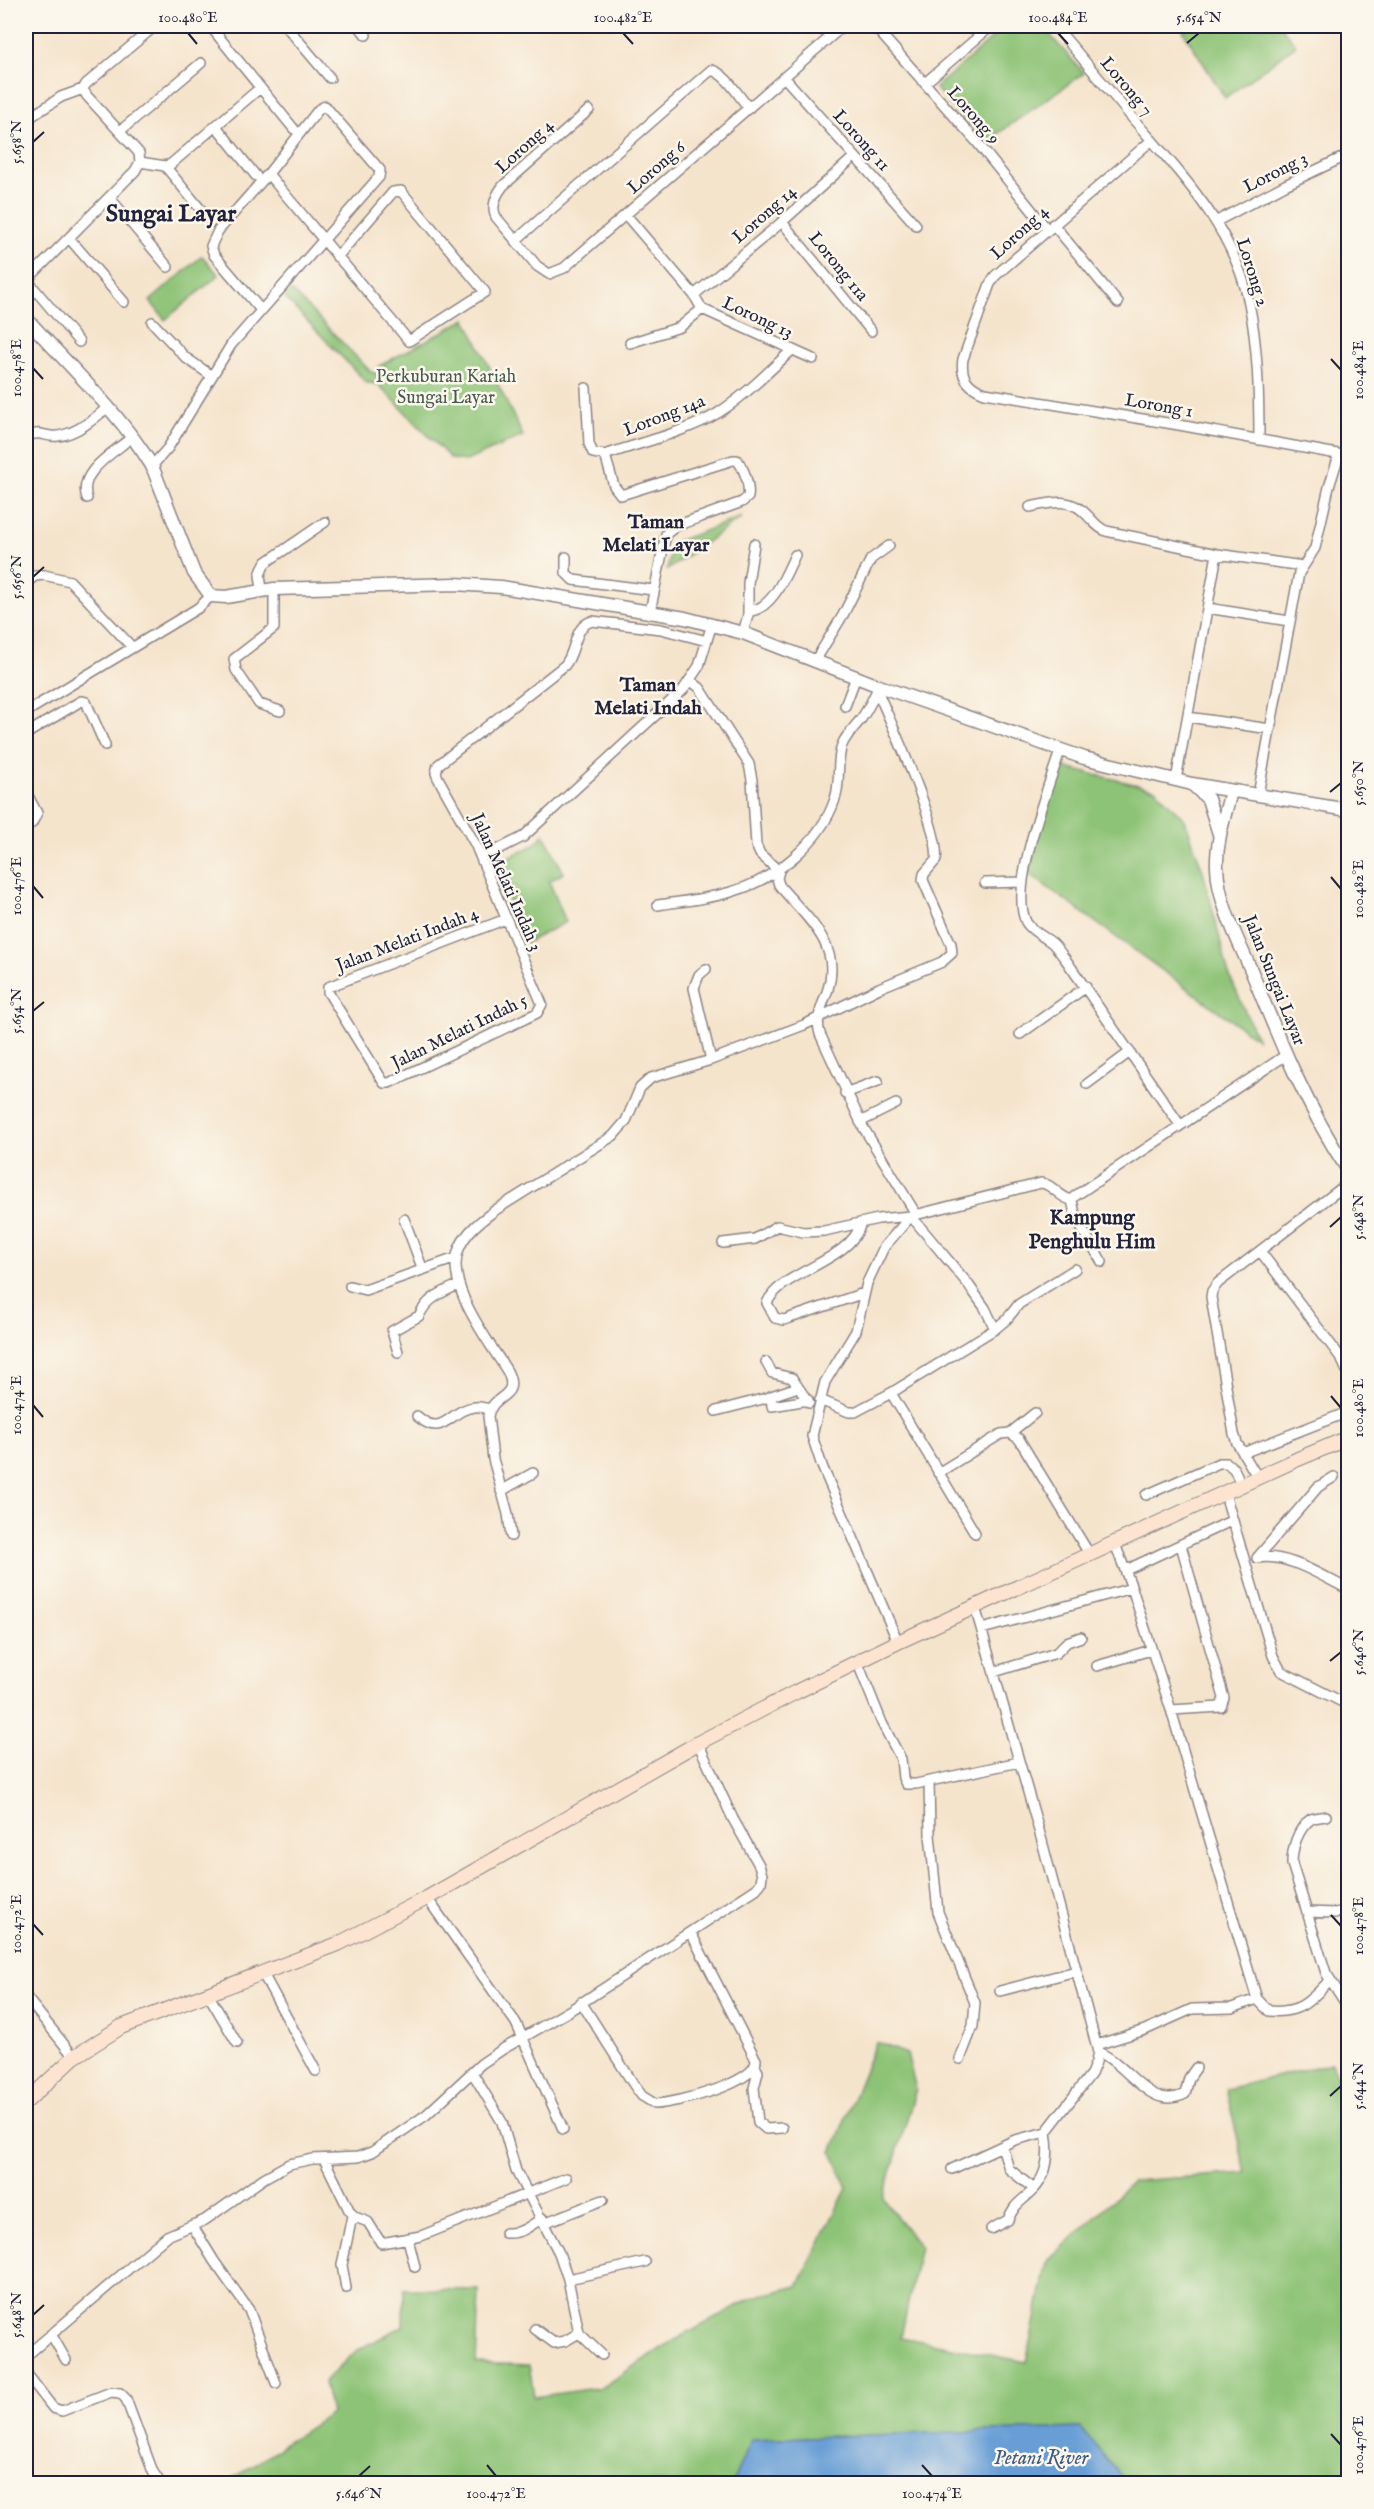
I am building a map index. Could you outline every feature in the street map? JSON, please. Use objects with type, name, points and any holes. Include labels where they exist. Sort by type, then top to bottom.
[{"type":"main road","points":[[26,2102],[74,2057],[121,2027],[338,1944],[427,1898],[698,1743],[857,1661],[1348,1438]]},
{"type":"street","points":[[26,120],[61,97],[83,88],[155,26]]},
{"type":"street","points":[[210,26],[294,129]]},
{"type":"street","points":[[286,26],[330,78]]},
{"type":"street","points":[[359,26],[366,34]]},
{"type":"street","points":[[820,26],[830,36]]},
{"type":"street","name":"Lorong 6","points":[[494,214],[543,272],[557,273],[843,26]]},
{"type":"street","name":"Lorong 9","points":[[874,26],[1119,303]]},
{"type":"street","points":[[925,83],[991,26]]},
{"type":"street","name":"Lorong 7","points":[[1055,26],[1152,140]]},
{"type":"street","points":[[120,131],[201,63]]},
{"type":"street","points":[[515,241],[711,70],[716,70],[725,79],[749,108]]},
{"type":"street","name":"Lorong 11","points":[[784,77],[916,225]]},
{"type":"street","points":[[79,342],[26,280],[135,171],[140,162],[139,153],[87,96],[83,88]]},
{"type":"street","points":[[140,162],[165,166],[177,160],[260,88]]},
{"type":"street","points":[[152,466],[168,448],[231,345],[373,186],[381,174],[325,106],[319,109],[268,174],[218,231],[211,246],[214,255],[261,310]]},
{"type":"street","name":"Lorong 4","points":[[494,214],[496,196],[503,186],[589,110]]},
{"type":"street","points":[[216,126],[256,176]]},
{"type":"street","name":"Lorong 2","points":[[1152,140],[1217,221],[1235,259],[1249,303],[1257,375],[1259,440]]},
{"type":"street","name":"Lorong 4","points":[[966,381],[961,369],[963,359],[992,280],[1050,226],[1152,140]]},
{"type":"street","name":"Lorong 3","points":[[1217,221],[1285,184],[1348,155]]},
{"type":"street","name":"Lorong 14","points":[[694,295],[782,222],[854,157]]},
{"type":"street","points":[[165,166],[211,222]]},
{"type":"street","points":[[268,174],[324,241],[409,341],[485,292],[401,191],[393,192],[338,257]]},
{"type":"street","points":[[109,197],[168,267]]},
{"type":"street","name":"Lorong 13","points":[[626,215],[694,295],[702,309],[813,359]]},
{"type":"street","name":"Lorong 11a","points":[[782,222],[871,331]]},
{"type":"street","points":[[69,237],[124,302]]},
{"type":"street","points":[[630,343],[680,327],[702,309]]},
{"type":"street","points":[[26,318],[132,437],[152,466],[194,573],[211,596],[226,597],[268,589],[355,588],[423,584],[480,585],[650,612],[712,624],[743,633],[856,677],[878,688],[1060,751],[1192,784],[1348,810]]},
{"type":"street","points":[[152,322],[186,358],[212,376]]},
{"type":"street","name":"Lorong 14a","points":[[605,455],[700,422],[718,413],[750,389],[792,350]]},
{"type":"street","name":"Lorong 1","points":[[966,381],[985,393],[1344,455]]},
{"type":"street","points":[[586,388],[589,444],[593,453],[605,455],[614,486],[621,495],[733,459],[741,465],[749,489],[748,497],[742,502],[670,528],[663,539],[650,612]]},
{"type":"street","points":[[26,436],[38,432],[59,436],[87,423],[107,408]]},
{"type":"street","points":[[87,498],[84,491],[87,477],[132,437]]},
{"type":"street","points":[[1258,795],[1288,621],[1299,573],[1315,548],[1329,487],[1344,455]]},
{"type":"street","points":[[1030,507],[1052,502],[1068,502],[1081,508],[1101,529],[1217,554],[1303,566]]},
{"type":"street","points":[[280,711],[260,704],[236,670],[234,659],[274,628],[268,589],[260,575],[265,563],[325,522]]},
{"type":"street","points":[[743,633],[748,611],[748,583],[754,544]]},
{"type":"street","points":[[814,661],[843,615],[871,559],[889,546]]},
{"type":"street","points":[[1176,780],[1217,554]]},
{"type":"street","points":[[748,611],[756,611],[765,605],[783,580],[795,555]]},
{"type":"street","points":[[566,557],[566,573],[573,580],[653,590]]},
{"type":"street","points":[[26,583],[35,576],[45,575],[70,581],[132,647]]},
{"type":"street","points":[[42,724],[29,710],[198,608],[211,596]]},
{"type":"street","points":[[1207,608],[1288,621]]},
{"type":"street","name":"Jalan Melati Indah 3","points":[[542,1008],[481,858],[436,773],[442,761],[565,665],[575,649],[580,628],[592,621],[675,632],[707,641]]},
{"type":"street","points":[[481,858],[529,832],[691,681],[699,666],[712,624]]},
{"type":"street","points":[[845,706],[856,677]]},
{"type":"street","points":[[691,681],[700,688],[749,764],[756,845],[760,854],[779,871]]},
{"type":"street","points":[[658,905],[735,891],[779,871],[812,838],[827,816],[838,786],[842,747],[878,688]]},
{"type":"street","points":[[489,1409],[510,1391],[511,1379],[458,1285],[456,1258],[465,1238],[481,1220],[613,1136],[626,1121],[635,1096],[645,1082],[658,1075],[711,1060],[818,1019],[879,988],[942,962],[952,953],[951,944],[923,880],[924,874],[936,860],[936,845],[913,776],[878,688]]},
{"type":"street","points":[[53,696],[63,712]]},
{"type":"street","points":[[26,734],[81,701],[86,702],[105,745]]},
{"type":"street","points":[[1188,717],[1270,729]]},
{"type":"street","points":[[1060,751],[1036,825],[1023,882],[1022,906],[1027,924],[1057,948],[1180,1125]]},
{"type":"street","points":[[1192,784],[1208,800],[1216,819],[1219,838]]},
{"type":"street","name":"Jalan Sungai Layar","points":[[1231,791],[1219,838],[1218,880],[1227,911],[1286,1055],[1321,1127],[1348,1170]]},
{"type":"street","points":[[26,792],[37,813],[32,823],[26,827]]},
{"type":"street","points":[[779,871],[777,878],[779,885],[819,933],[828,948],[832,975],[818,1019],[819,1034],[845,1093],[879,1158],[913,1215],[968,1284],[985,1308],[995,1329]]},
{"type":"street","points":[[985,883],[1023,882]]},
{"type":"street","name":"Jalan Melati Indah 4","points":[[389,1083],[384,1083],[380,1079],[328,992],[328,987],[506,919]]},
{"type":"street","points":[[706,969],[699,975],[693,988],[711,1060]]},
{"type":"street","points":[[1020,1034],[1086,987]]},
{"type":"street","name":"Jalan Melati Indah 5","points":[[389,1083],[537,1013],[542,1008]]},
{"type":"street","points":[[1087,1084],[1130,1052]]},
{"type":"street","points":[[1072,1200],[1082,1191],[1286,1055]]},
{"type":"street","points":[[845,1093],[878,1081]]},
{"type":"street","points":[[860,1122],[896,1104]]},
{"type":"street","points":[[723,1243],[760,1237],[777,1226],[792,1231],[818,1232],[913,1215],[1041,1183],[1049,1185],[1060,1196],[1072,1200]]},
{"type":"street","points":[[1258,1478],[1234,1434],[1225,1368],[1211,1297],[1215,1286],[1348,1184]]},
{"type":"street","points":[[1340,1190],[1348,1201]]},
{"type":"street","points":[[1072,1200],[1076,1219],[1102,1262]]},
{"type":"street","points":[[898,1642],[814,1446],[812,1429],[830,1371],[857,1328],[864,1293],[884,1247],[913,1215]]},
{"type":"street","points":[[405,1219],[423,1270]]},
{"type":"street","points":[[861,1223],[855,1235],[839,1251],[785,1283],[771,1294],[767,1303],[775,1318],[784,1320],[864,1293]]},
{"type":"street","points":[[1260,1251],[1341,1358],[1348,1373]]},
{"type":"street","points":[[350,1286],[365,1290],[456,1258]]},
{"type":"street","points":[[820,1400],[849,1412],[855,1412],[891,1393],[995,1329],[1019,1304],[1075,1269]]},
{"type":"street","points":[[398,1352],[392,1331],[415,1320],[432,1297],[458,1285]]},
{"type":"street","points":[[766,1362],[772,1373],[789,1376],[816,1413]]},
{"type":"street","points":[[716,1411],[798,1387]]},
{"type":"street","points":[[891,1393],[975,1533]]},
{"type":"street","points":[[770,1397],[773,1406],[808,1400]]},
{"type":"street","points":[[417,1416],[433,1426],[440,1425],[468,1408],[476,1406],[489,1409]]},
{"type":"street","points":[[489,1409],[493,1459],[508,1514],[511,1536]]},
{"type":"street","points":[[938,1473],[1001,1434],[1010,1433],[1035,1413]]},
{"type":"street","points":[[1243,1452],[1348,1413]]},
{"type":"street","points":[[1010,1433],[1023,1445],[1090,1555]]},
{"type":"street","points":[[1146,1495],[1219,1462],[1227,1463],[1234,1469],[1242,1486]]},
{"type":"street","points":[[501,1491],[533,1473]]},
{"type":"street","points":[[1257,1558],[1318,1486],[1334,1477]]},
{"type":"street","points":[[1225,1494],[1273,1656],[1281,1671],[1348,1705]]},
{"type":"street","points":[[1126,1570],[1233,1520]]},
{"type":"street","points":[[1115,1544],[1126,1570],[1171,1710],[1257,1999],[1269,2011],[1291,2011],[1306,2004],[1330,1980]]},
{"type":"street","points":[[1171,1710],[1221,1707],[1224,1698],[1181,1545]]},
{"type":"street","points":[[1245,1560],[1272,1557],[1288,1561],[1348,1589]]},
{"type":"street","points":[[982,1629],[1132,1588]]},
{"type":"street","points":[[975,1607],[1097,2048],[1096,2062],[1091,2074],[1046,2132],[1048,2159],[1045,2171],[1034,2189],[1014,2205],[1008,2220],[991,2229]]},
{"type":"street","points":[[994,1672],[1056,1653],[1067,1642],[1081,1636]]},
{"type":"street","points":[[1098,1666],[1151,1650]]},
{"type":"street","points":[[857,1661],[882,1723],[901,1760],[903,1779],[909,1785],[1019,1762]]},
{"type":"street","points":[[26,2356],[167,2236],[205,2220],[276,2171],[302,2160],[358,2157],[372,2152],[426,2115],[472,2072],[523,2037],[747,1897],[761,1883],[762,1875],[759,1864],[733,1819],[698,1743]]},
{"type":"street","points":[[923,1783],[938,1912],[975,2003],[973,2026],[960,2059]]},
{"type":"street","points":[[1326,1816],[1312,1819],[1300,1832],[1292,1849],[1292,1864],[1330,1980],[1348,2007]]},
{"type":"street","points":[[427,1898],[505,2005],[523,2037],[563,2129]]},
{"type":"street","points":[[1307,1912],[1335,1913],[1348,1910]]},
{"type":"street","points":[[691,1933],[756,2060],[755,2066],[758,2072],[754,2088],[758,2122],[766,2128],[782,2128]]},
{"type":"street","points":[[1000,1991],[1076,1971]]},
{"type":"street","points":[[263,1974],[316,2071]]},
{"type":"street","points":[[208,1994],[237,2043]]},
{"type":"street","points":[[26,1997],[74,2057]]},
{"type":"street","points":[[1097,2048],[1192,2009],[1232,2008],[1257,1999]]},
{"type":"street","points":[[581,2002],[634,2085],[642,2096],[655,2104],[692,2098],[740,2080],[755,2066]]},
{"type":"street","points":[[1097,2048],[1114,2059],[1150,2093],[1167,2099],[1185,2094],[1189,2078],[1196,2068]]},
{"type":"street","points":[[472,2072],[506,2130],[513,2162],[559,2253],[568,2279],[579,2332],[602,2355]]},
{"type":"street","points":[[952,2169],[1032,2134],[1046,2132]]},
{"type":"street","points":[[1002,2146],[1009,2169],[1034,2189]]},
{"type":"street","points":[[324,2159],[352,2216],[342,2265],[346,2288]]},
{"type":"street","points":[[352,2216],[368,2222],[381,2242],[421,2236],[566,2178]]},
{"type":"street","points":[[505,2233],[516,2234],[543,2220],[603,2200]]},
{"type":"street","points":[[192,2225],[249,2310],[276,2383]]},
{"type":"street","points":[[408,2238],[415,2267]]},
{"type":"street","points":[[568,2279],[645,2262]]},
{"type":"street","points":[[535,2329],[554,2343],[565,2341],[579,2332]]},
{"type":"street","points":[[51,2334],[66,2360]]},
{"type":"street","points":[[26,2373],[53,2409],[57,2411],[111,2392],[120,2393],[126,2400],[153,2472],[161,2484]]},
{"type":"green space","points":[[1006,26],[1042,26],[1084,73],[986,142],[935,88]]},
{"type":"green space","points":[[1197,26],[1280,26],[1296,45],[1225,98],[1183,31]]},
{"type":"green space","points":[[202,256],[219,275],[165,320],[150,301]]},
{"type":"green space","name":"Perkuburan Kariah Sungai Layar","points":[[292,291],[371,372],[376,374],[379,366],[466,319],[523,436],[466,461],[451,459],[378,384],[367,383],[285,298]]},
{"type":"green space","points":[[742,517],[667,570],[672,543]]},
{"type":"green space","points":[[1058,766],[1155,789],[1185,820],[1203,871],[1228,972],[1257,1039],[1029,874],[1038,825]]},
{"type":"green space","points":[[544,834],[564,873],[549,881],[566,922],[526,943],[500,878],[499,869],[504,859],[533,846]]},
{"type":"green space","points":[[876,2042],[907,2054],[916,2089],[883,2199],[920,2246],[901,2337],[1026,2362],[1047,2262],[1133,2181],[1246,2173],[1226,2089],[1332,2063],[1348,2101],[1348,2483],[1127,2483],[1080,2428],[752,2439],[732,2483],[230,2484],[231,2480],[331,2413],[324,2382],[356,2351],[403,2326],[404,2289],[479,2290],[476,2363],[529,2365],[534,2397],[602,2387],[668,2344],[754,2297],[798,2286],[847,2188],[832,2152]]},
{"type":"water","name":"Petani River","points":[[1080,2428],[1127,2483],[732,2483],[752,2439]]},
{"type":"district","name":"Sungai Layar","points":[[171,213]]},
{"type":"district","name":"Taman Melati Layar","points":[[656,532]]},
{"type":"district","name":"Taman Melati Indah","points":[[648,696]]},
{"type":"district","name":"Kampung Penghulu Him","points":[[1092,1229]]}]
